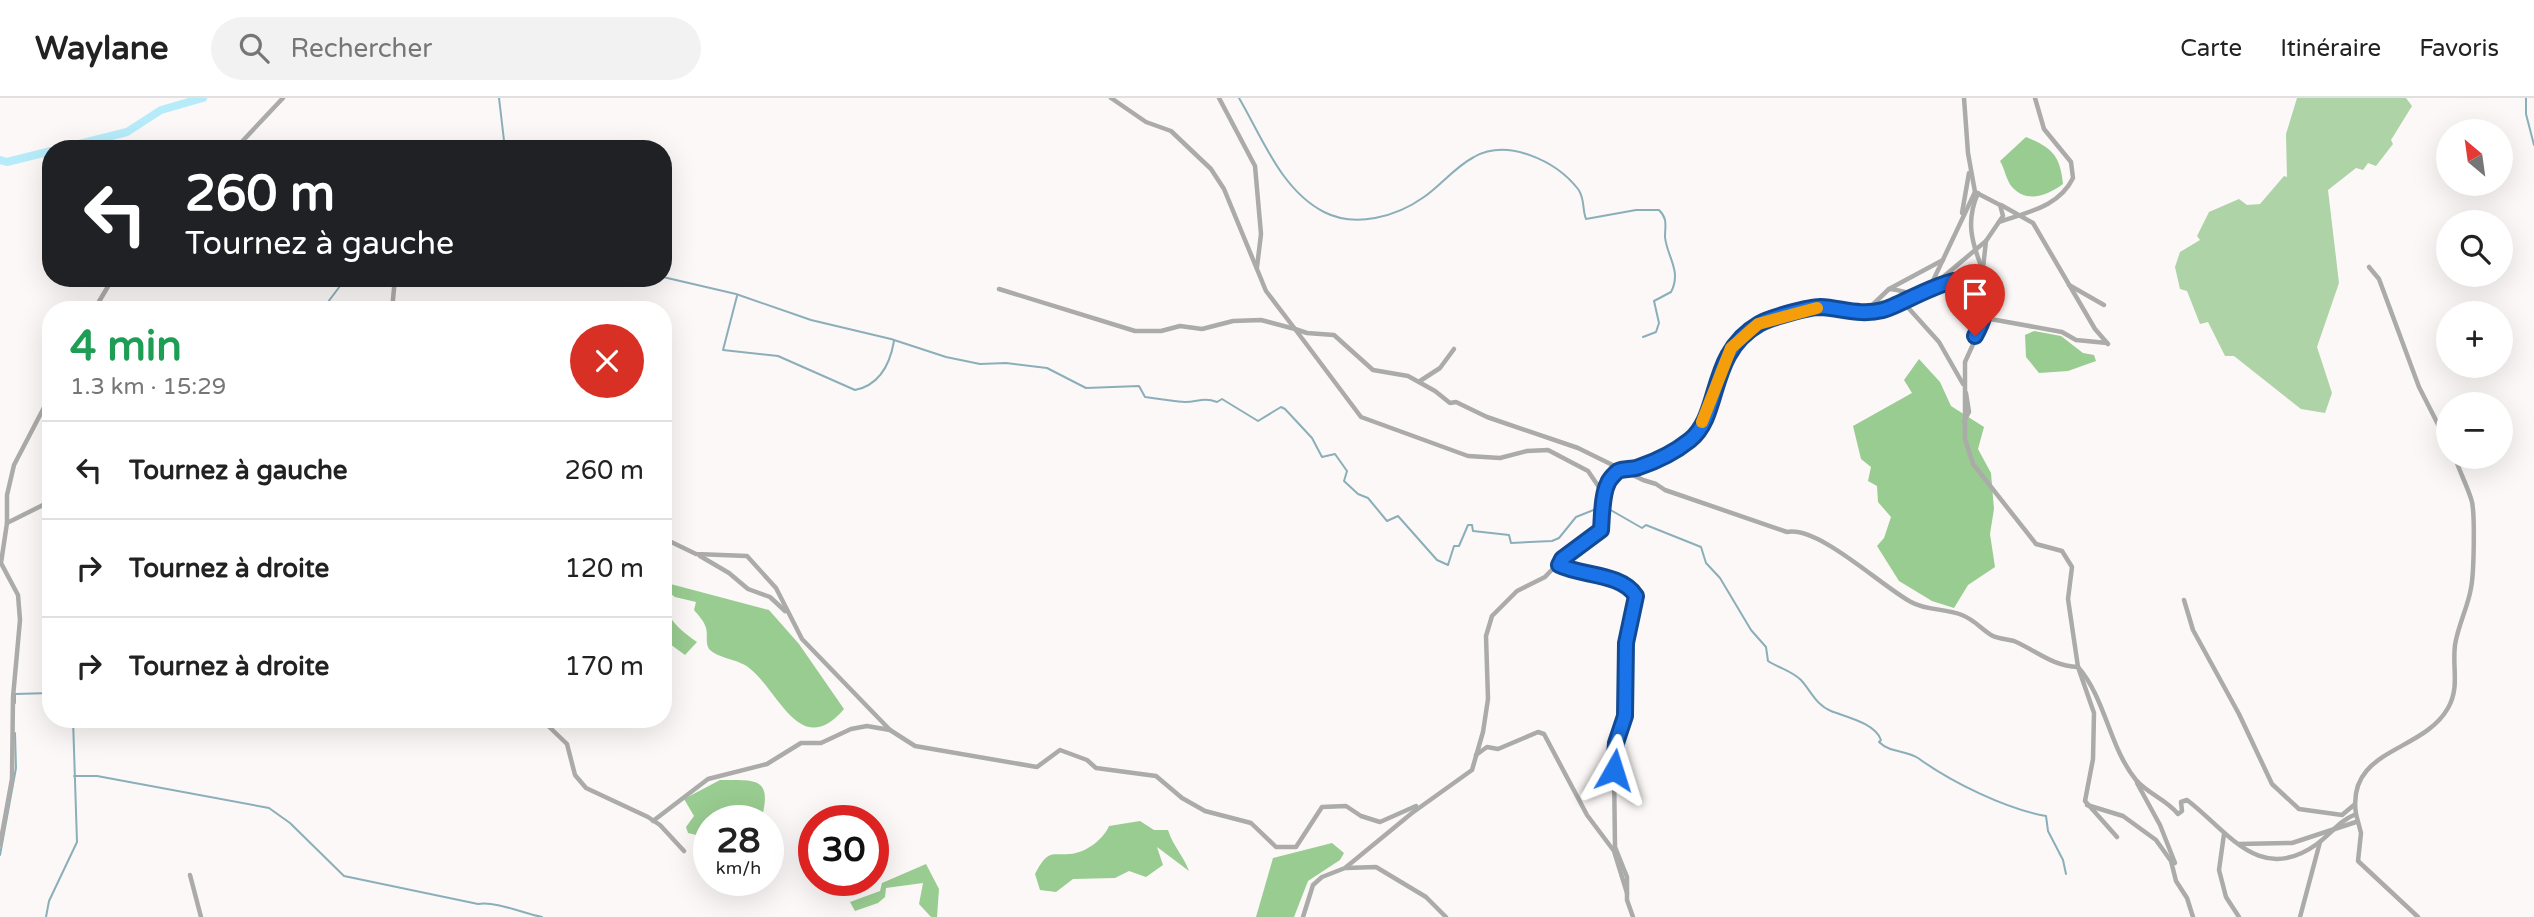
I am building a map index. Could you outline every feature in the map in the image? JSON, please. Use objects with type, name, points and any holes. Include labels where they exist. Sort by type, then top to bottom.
[{"type":"street","points":[[243,140],[283,98]]},
{"type":"street","points":[[1111,98],[1146,122],[1171,131],[1211,169],[1224,190],[1273,304],[1361,417],[1468,456],[1500,458],[1527,451],[1548,450],[1588,471],[1605,497]]},
{"type":"street","points":[[1219,98],[1255,166],[1261,234],[1257,271]]},
{"type":"street","points":[[1964,98],[1970,168],[1976,192],[1970,213],[1971,237],[1982,269]]},
{"type":"street","points":[[1999,223],[2024,215],[2060,196],[2073,178],[2071,162],[2044,129],[2035,98]]},
{"type":"street","points":[[1961,217],[1970,168]]},
{"type":"street","points":[[1976,192],[2001,207],[2024,215],[2043,239],[2095,330],[2108,344],[2076,340],[2062,332],[1986,318]]},
{"type":"street","points":[[1930,287],[1961,217],[1976,192]]},
{"type":"street","points":[[1303,917],[1313,885],[1322,877],[1345,868],[1430,800],[1467,775],[1475,756],[1489,699],[1486,636],[1492,616],[1526,585],[1545,577],[1562,559],[1601,530],[1607,484],[1617,472],[1639,467],[1669,454],[1692,438],[1701,424],[1725,357],[1758,324],[1820,307],[1848,313],[1884,310],[1915,296],[1936,284],[1976,252],[2003,216],[2001,207]]},
{"type":"street","points":[[1986,241],[1982,269],[1986,318],[1969,348],[1964,386],[1967,450],[1994,494],[2011,509],[2036,544],[2043,549],[2062,551],[2072,567],[2068,599],[2078,667],[2094,713],[2093,758],[2086,804]]},
{"type":"street","points":[[1869,310],[1889,289],[1945,258]]},
{"type":"street","points":[[2369,267],[2379,279],[2419,387],[2436,420]]},
{"type":"street","points":[[1936,284],[1970,281],[1977,283],[1982,289]]},
{"type":"street","points":[[2068,285],[2104,305]]},
{"type":"street","points":[[999,289],[1135,331],[1161,331],[1180,326],[1202,329],[1233,321],[1261,320],[1307,333],[1334,335],[1373,370],[1402,374],[1419,381],[1450,403],[1456,402],[1488,417],[1578,447],[1665,491],[1787,532],[1803,532],[1837,549],[1853,564],[1925,609],[1938,608],[1962,614],[1995,637],[2014,641],[2062,667],[2078,667]]},
{"type":"street","points":[[1889,289],[1915,296]]},
{"type":"street","points":[[1873,305],[1883,301],[1903,302]]},
{"type":"street","points":[[1903,302],[1917,321],[1940,342],[1964,386]]},
{"type":"street","points":[[1419,381],[1440,368],[1454,349]]},
{"type":"street","points":[[0,845],[11,788],[19,620],[18,595],[1,563],[10,478],[42,412]]},
{"type":"street","points":[[2418,917],[2358,861],[2361,833],[2356,822],[2354,805],[2361,778],[2368,765],[2425,733],[2448,709],[2456,685],[2455,642],[2472,587],[2472,502],[2460,469]]},
{"type":"street","points":[[7,523],[42,505]]},
{"type":"street","points":[[672,542],[729,573],[748,589],[770,597],[795,620],[802,639],[890,730],[915,746],[1037,767],[1060,750],[1087,760],[1096,768],[1156,776],[1182,798],[1205,811],[1251,823],[1276,847],[1296,847],[1322,807],[1346,806],[1361,816],[1380,822],[1430,800]]},
{"type":"street","points":[[696,554],[747,556],[776,588],[789,614]]},
{"type":"street","points":[[1559,565],[1610,579],[1632,590],[1636,596],[1626,643],[1625,716],[1616,743],[1614,770],[1615,847],[1627,877],[1627,894]]},
{"type":"street","points":[[2184,600],[2193,630],[2239,714],[2272,784],[2299,809],[2342,815],[2354,805]]},
{"type":"street","points":[[2078,667],[2092,687],[2117,749],[2163,832],[2176,881],[2187,898],[2193,917]]},
{"type":"street","points":[[653,821],[708,779],[766,764],[801,743],[821,743],[851,729],[867,726],[890,730]]},
{"type":"street","points":[[550,728],[567,744],[575,775],[586,788],[653,821],[684,851]]},
{"type":"street","points":[[1475,756],[1486,747],[1498,749],[1538,732],[1544,734],[1581,806],[1614,851],[1633,917]]},
{"type":"street","points":[[2135,779],[2178,814],[2182,811],[2181,802],[2187,800],[2234,844],[2272,860],[2301,853],[2321,841],[2339,821],[2356,814]]},
{"type":"street","points":[[2086,804],[2117,837]]},
{"type":"street","points":[[2086,804],[2123,816],[2153,837],[2175,870]]},
{"type":"street","points":[[2234,844],[2292,843],[2356,822]]},
{"type":"street","points":[[2224,834],[2219,870],[2226,897],[2239,917]]},
{"type":"street","points":[[2300,917],[2321,841]]},
{"type":"street","points":[[1345,868],[1376,867],[1426,897],[1446,917]]},
{"type":"street","points":[[190,876],[201,917]]},
{"type":"green space","points":[[2297,98],[2406,98],[2412,106],[2391,140],[2393,144],[2376,166],[2368,163],[2363,170],[2356,168],[2328,190],[2339,283],[2317,347],[2332,393],[2325,413],[2301,409],[2234,356],[2225,356],[2208,322],[2200,324],[2187,291],[2180,289],[2175,267],[2180,252],[2200,240],[2197,236],[2209,212],[2239,199],[2247,205],[2260,204],[2284,176],[2287,177],[2286,134]]},
{"type":"green space","points":[[2026,137],[2053,154],[2062,174],[2063,184],[2038,196],[2024,195],[2012,187],[2000,161]]},
{"type":"green space","points":[[2034,331],[2061,336],[2083,353],[2094,355],[2096,361],[2068,371],[2039,373],[2026,357],[2025,335]]},
{"type":"green space","points":[[1919,359],[1940,382],[1951,406],[1984,427],[1978,449],[1991,473],[1994,509],[1990,534],[1995,567],[1968,585],[1954,608],[1932,601],[1899,581],[1877,546],[1884,538],[1891,517],[1878,502],[1877,486],[1868,481],[1871,467],[1861,459],[1853,426],[1912,393],[1904,380]]},
{"type":"green space","points":[[672,584],[769,610],[799,644],[844,709],[829,723],[815,728],[802,725],[748,667],[709,649],[705,625],[694,610],[696,602],[672,595]]},
{"type":"green space","points":[[672,619],[697,642],[685,655],[672,646]]},
{"type":"green space","points":[[720,780],[752,781],[759,784],[765,796],[764,805],[693,805],[693,814],[684,799]]},
{"type":"green space","points":[[693,817],[693,834],[688,833],[686,827]]},
{"type":"green space","points":[[1140,821],[1154,830],[1168,830],[1189,871],[1157,847],[1163,865],[1146,877],[1129,871],[1115,878],[1073,879],[1056,892],[1040,890],[1035,874],[1048,856],[1081,851],[1100,839],[1109,826]]},
{"type":"green space","points":[[1332,843],[1344,853],[1340,860],[1308,881],[1294,917],[1256,917],[1273,858]]},
{"type":"green space","points":[[926,864],[939,889],[937,917],[931,917],[919,904],[923,883],[889,888],[889,880]]},
{"type":"green space","points":[[866,896],[885,896],[878,903],[855,911],[850,902]]},
{"type":"waterway","points":[[95,140],[127,132],[161,110],[203,98]]},
{"type":"waterway","points":[[499,98],[504,140]]},
{"type":"waterway","points":[[1239,98],[1284,177],[1309,202],[1336,217],[1362,220],[1401,210],[1424,197],[1467,161],[1487,152],[1501,150],[1530,155],[1569,179],[1580,192],[1586,219],[1636,210],[1659,210],[1665,219],[1666,244],[1675,277],[1671,292],[1654,301],[1659,323],[1656,332],[1643,337]]},
{"type":"waterway","points":[[2526,98],[2526,114],[2534,145]]},
{"type":"waterway","points":[[0,160],[7,162],[42,153]]},
{"type":"waterway","points":[[672,279],[736,294],[811,320],[891,339],[946,357],[980,364],[1006,363],[1047,368],[1086,388],[1139,386],[1145,397],[1185,402],[1217,402],[1222,399],[1258,421],[1281,407],[1312,438],[1322,457],[1335,454],[1347,471],[1344,481],[1358,494],[1368,498],[1387,521],[1398,516],[1437,560],[1448,565],[1454,546],[1459,546],[1468,525],[1472,525],[1473,531],[1509,535],[1511,543],[1552,541],[1559,538],[1576,517],[1601,507]]},
{"type":"waterway","points":[[329,301],[339,287]]},
{"type":"waterway","points":[[737,296],[723,350],[778,356],[855,390],[871,383],[882,372],[890,358],[894,341]]},
{"type":"waterway","points":[[1607,508],[1642,528],[1646,525],[1701,547],[1706,563],[1720,578],[1751,630],[1766,647],[1768,661],[1797,677],[1826,708],[1873,729],[1883,746],[1913,755],[1979,793],[2046,816],[2048,831],[2063,860],[2066,874]]},
{"type":"waterway","points":[[15,703],[15,694],[42,693]]},
{"type":"waterway","points":[[46,917],[49,901],[77,842],[73,728]]},
{"type":"waterway","points":[[0,855],[16,768],[15,733]]},
{"type":"waterway","points":[[74,776],[97,776],[269,808],[290,823],[344,876],[478,904],[501,906],[542,917]]},
{"type":"slow traffic","points":[[1702,422],[1725,357],[1731,348],[1758,324],[1817,308]]},
{"type":"route","points":[[1614,770],[1616,743],[1625,716],[1626,643],[1636,596],[1632,590],[1610,579],[1559,565],[1562,559],[1601,530],[1607,484],[1617,472],[1639,467],[1669,454],[1692,438],[1698,431],[1725,357],[1731,348],[1758,324],[1820,307],[1848,313],[1884,310],[1921,294],[1936,284],[1970,281],[1977,283],[1982,289],[1986,318],[1975,336]]}]
